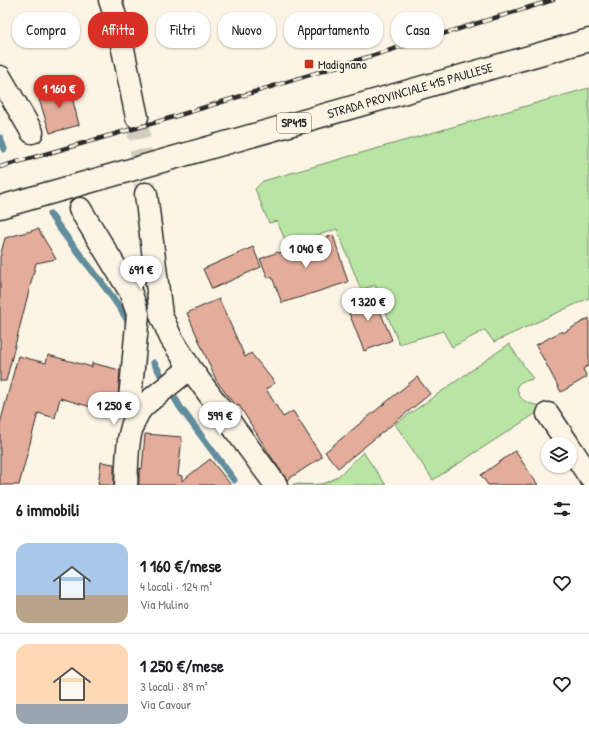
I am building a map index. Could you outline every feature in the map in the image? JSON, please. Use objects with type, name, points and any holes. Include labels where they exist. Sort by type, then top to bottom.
[{"type":"street","points":[[110,0],[122,43],[137,117]]},
{"type":"street","name":"STRADA PROVINCIALE 415 PAULLESE","points":[[0,207],[589,40]]},
{"type":"street","points":[[0,78],[32,132]]},
{"type":"street","points":[[146,194],[161,315],[185,372],[276,485]]},
{"type":"street","points":[[80,209],[130,291],[138,314],[130,399],[133,409],[137,413]]},
{"type":"street","points":[[126,485],[130,434],[137,413],[185,372]]},
{"type":"street","points":[[548,414],[563,437]]},
{"type":"street","points":[[577,458],[589,476]]},
{"type":"green space","points":[[589,88],[589,298],[494,342],[485,330],[452,347],[443,331],[399,344],[375,285],[361,290],[337,229],[287,245],[277,221],[269,223],[255,189],[263,181]]},
{"type":"green space","points":[[509,344],[533,379],[521,382],[517,386],[519,395],[527,402],[540,406],[538,412],[433,480],[395,424]]},
{"type":"green space","points":[[363,452],[386,485],[293,485],[321,484],[327,482],[344,471]]},
{"type":"building","points":[[69,85],[79,125],[50,133],[37,93]]},
{"type":"building","points":[[38,229],[56,259],[36,263],[6,381],[0,381],[0,257],[5,238]]},
{"type":"building","points":[[333,235],[348,282],[282,303],[272,277],[268,278],[260,259]]},
{"type":"building","points":[[253,247],[261,267],[212,289],[203,269]]},
{"type":"building","points":[[372,292],[392,340],[364,351],[345,303]]},
{"type":"building","points":[[219,299],[245,357],[251,353],[275,383],[266,389],[283,417],[293,411],[322,457],[287,480],[239,405],[236,407],[216,380],[187,313]]},
{"type":"building","points":[[589,318],[589,365],[583,369],[587,377],[561,392],[536,345],[562,331],[563,333]]},
{"type":"building","points":[[48,355],[92,367],[92,363],[120,370],[118,398],[119,415],[60,398],[55,418],[38,413],[19,485],[0,485],[0,424],[18,356],[46,363]]},
{"type":"building","points":[[417,377],[430,394],[338,468],[325,452]]},
{"type":"building","points":[[145,434],[182,437],[178,475],[182,476],[182,481],[210,459],[231,485],[139,485],[139,468],[142,469]]},
{"type":"building","points":[[515,451],[538,485],[488,485],[481,475]]},
{"type":"building","points":[[101,462],[114,464],[114,485],[98,485]]},
{"type":"waterway","points":[[0,138],[4,149]]},
{"type":"waterway","points":[[50,214],[59,228],[110,293],[128,321]]},
{"type":"waterway","points":[[154,363],[180,407],[234,480]]},
{"type":"tunnel","points":[[137,117],[146,194]]},
{"type":"railway","points":[[0,167],[157,122],[553,0]]},
{"type":"place","name":"Madignano","points":[[309,64]]}]
